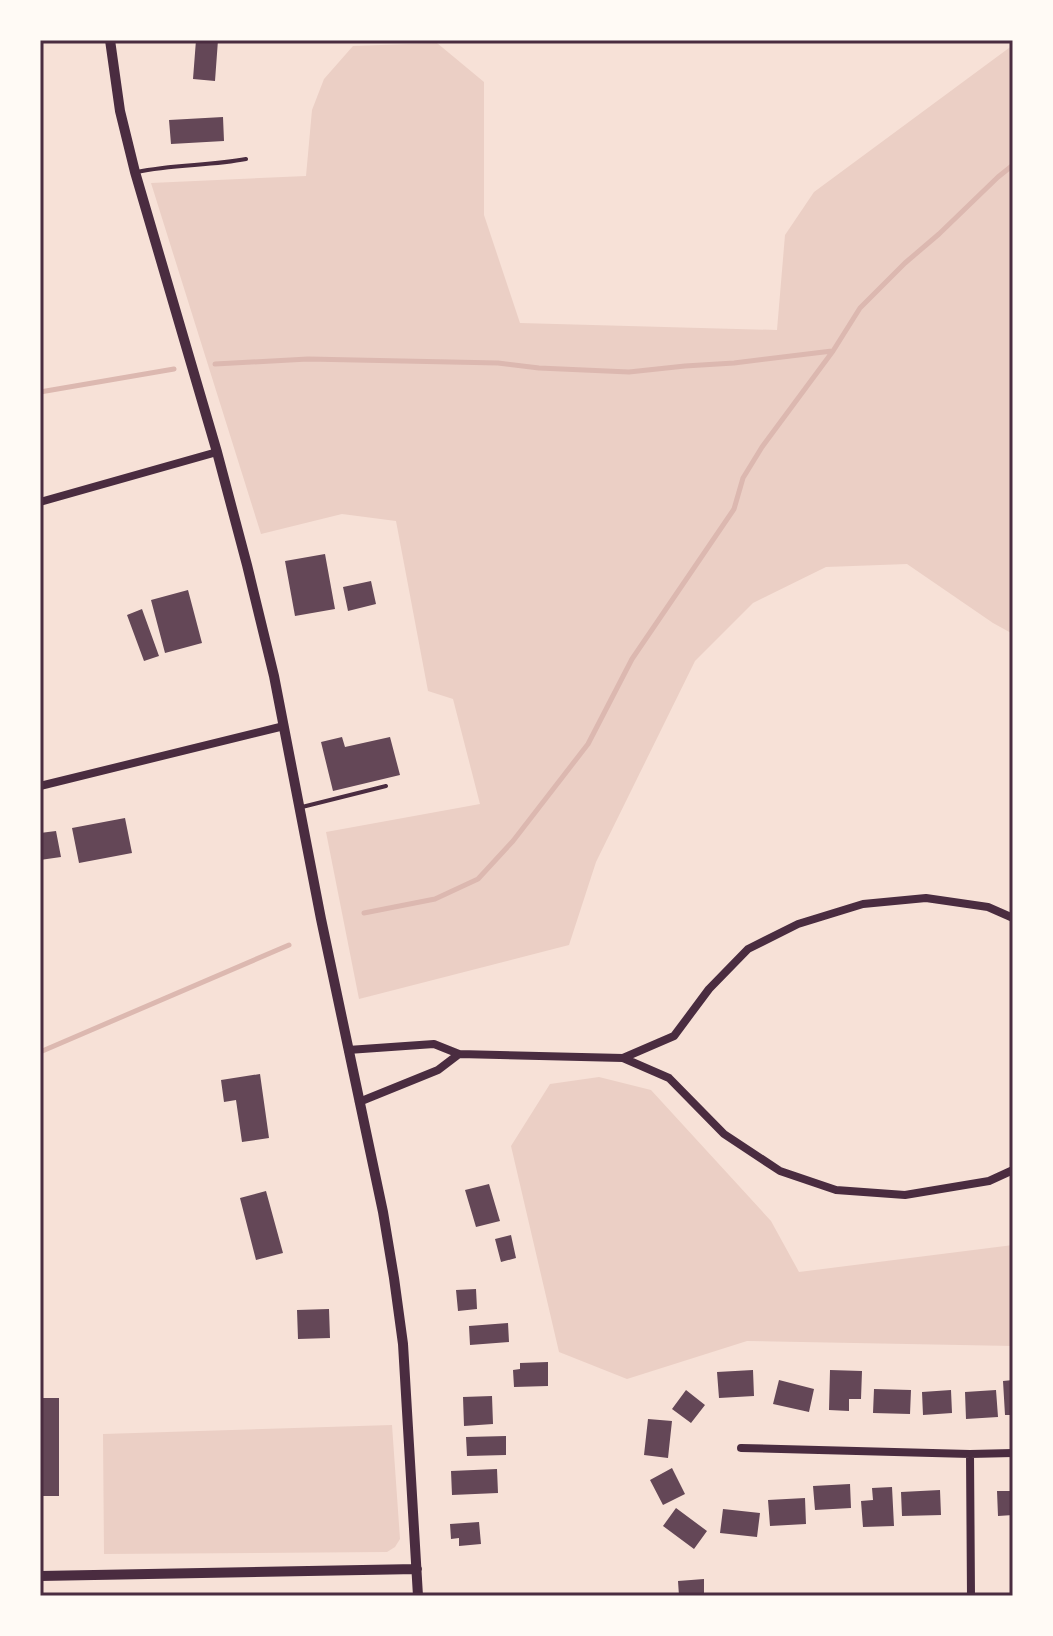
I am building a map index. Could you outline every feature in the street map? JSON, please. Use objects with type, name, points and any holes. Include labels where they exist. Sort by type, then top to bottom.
[{"type":"street","points":[[110,40],[120,111],[135,172],[247,565],[284,726],[383,1212],[403,1344],[418,1596]]},
{"type":"street","points":[[40,502],[217,452]]},
{"type":"street","points":[[40,786],[284,726]]},
{"type":"street","points":[[623,1058],[674,1036],[709,989],[748,949],[798,924],[863,904],[926,898],[988,907],[1013,918]]},
{"type":"street","points":[[348,1050],[434,1044],[459,1054],[623,1058],[669,1078],[724,1134],[780,1171],[836,1190],[905,1195],[989,1181],[1013,1170]]},
{"type":"street","points":[[359,1102],[438,1070],[459,1054]]},
{"type":"street","points":[[741,1448],[1013,1453]]},
{"type":"street","points":[[970,1454],[971,1596]]},
{"type":"street","points":[[40,1576],[417,1569]]},
{"type":"lane","points":[[135,172],[246,159]]},
{"type":"lane","points":[[300,808],[386,786]]},
{"type":"shaded area","points":[[437,43],[484,82],[484,215],[520,323],[777,330],[785,235],[814,192],[1013,45],[1013,634],[907,564],[826,567],[753,603],[695,661],[596,862],[569,945],[359,999],[326,832],[480,804],[453,699],[428,691],[396,521],[342,514],[261,534],[151,183],[306,176],[312,110],[324,79],[353,46]]},
{"type":"shaded area","points":[[599,1077],[651,1090],[771,1221],[799,1272],[1013,1245],[1013,1346],[747,1341],[627,1379],[559,1352],[511,1146],[550,1084]]},
{"type":"shaded area","points":[[392,1425],[400,1539],[387,1552],[104,1554],[103,1434]]},
{"type":"building","points":[[196,40],[218,40],[215,81],[193,79]]},
{"type":"building","points":[[223,117],[224,141],[171,144],[169,120]]},
{"type":"building","points":[[325,554],[335,609],[295,616],[285,561]]},
{"type":"building","points":[[371,581],[376,604],[348,611],[343,587]]},
{"type":"building","points":[[188,590],[202,643],[165,653],[151,600]]},
{"type":"building","points":[[142,609],[159,656],[144,661],[127,615]]},
{"type":"building","points":[[342,737],[345,747],[390,737],[400,775],[333,791],[321,742]]},
{"type":"building","points":[[125,818],[132,853],[79,863],[72,828]]},
{"type":"building","points":[[56,831],[61,857],[40,860],[40,833]]},
{"type":"building","points":[[260,1074],[269,1138],[242,1142],[236,1100],[224,1102],[221,1080]]},
{"type":"building","points":[[489,1184],[500,1221],[476,1227],[465,1190]]},
{"type":"building","points":[[266,1191],[283,1253],[256,1260],[240,1198]]},
{"type":"building","points":[[511,1235],[516,1258],[501,1262],[495,1239]]},
{"type":"building","points":[[476,1289],[477,1309],[458,1311],[456,1290]]},
{"type":"building","points":[[329,1309],[330,1338],[298,1339],[297,1310]]},
{"type":"building","points":[[508,1323],[509,1342],[470,1345],[469,1326]]},
{"type":"building","points":[[548,1362],[548,1386],[514,1387],[513,1370],[520,1369],[520,1363]]},
{"type":"building","points":[[753,1370],[754,1396],[719,1398],[717,1372]]},
{"type":"building","points":[[830,1370],[862,1371],[861,1399],[849,1399],[849,1411],[829,1410]]},
{"type":"building","points":[[779,1380],[814,1389],[809,1412],[773,1404]]},
{"type":"building","points":[[1013,1380],[1013,1415],[1005,1415],[1003,1381]]},
{"type":"building","points":[[874,1389],[911,1390],[910,1414],[873,1413]]},
{"type":"building","points":[[686,1390],[705,1405],[691,1423],[672,1409]]},
{"type":"building","points":[[951,1390],[952,1413],[923,1415],[922,1392]]},
{"type":"building","points":[[996,1390],[998,1417],[966,1419],[965,1392]]},
{"type":"building","points":[[492,1396],[493,1424],[464,1426],[463,1397]]},
{"type":"building","points":[[40,1398],[59,1398],[59,1496],[40,1496]]},
{"type":"building","points":[[648,1419],[672,1421],[668,1458],[644,1455]]},
{"type":"building","points":[[506,1436],[506,1455],[467,1456],[466,1437]]},
{"type":"building","points":[[672,1468],[685,1494],[663,1505],[650,1480]]},
{"type":"building","points":[[497,1469],[498,1493],[452,1495],[451,1471]]},
{"type":"building","points":[[850,1484],[851,1508],[815,1510],[813,1486]]},
{"type":"building","points":[[892,1487],[894,1526],[863,1527],[861,1501],[873,1500],[872,1488]]},
{"type":"building","points":[[940,1490],[941,1515],[902,1516],[901,1492]]},
{"type":"building","points":[[997,1491],[1013,1491],[1013,1515],[998,1516]]},
{"type":"building","points":[[805,1498],[806,1524],[770,1526],[768,1500]]},
{"type":"building","points":[[676,1508],[707,1531],[694,1549],[663,1526]]},
{"type":"building","points":[[723,1509],[760,1513],[757,1537],[720,1533]]},
{"type":"building","points":[[479,1522],[481,1544],[459,1546],[459,1538],[451,1539],[450,1524]]},
{"type":"building","points":[[704,1579],[704,1596],[679,1596],[678,1581]]},
{"type":"waterway","points":[[364,913],[435,899],[478,879],[513,841],[588,744],[632,659],[734,509],[743,478],[762,447],[833,351],[860,308],[1013,165]]},
{"type":"waterway","points":[[215,364],[308,359],[498,363],[629,372],[832,351]]},
{"type":"waterway","points":[[40,392],[174,369]]},
{"type":"waterway","points":[[40,1052],[289,945]]}]
